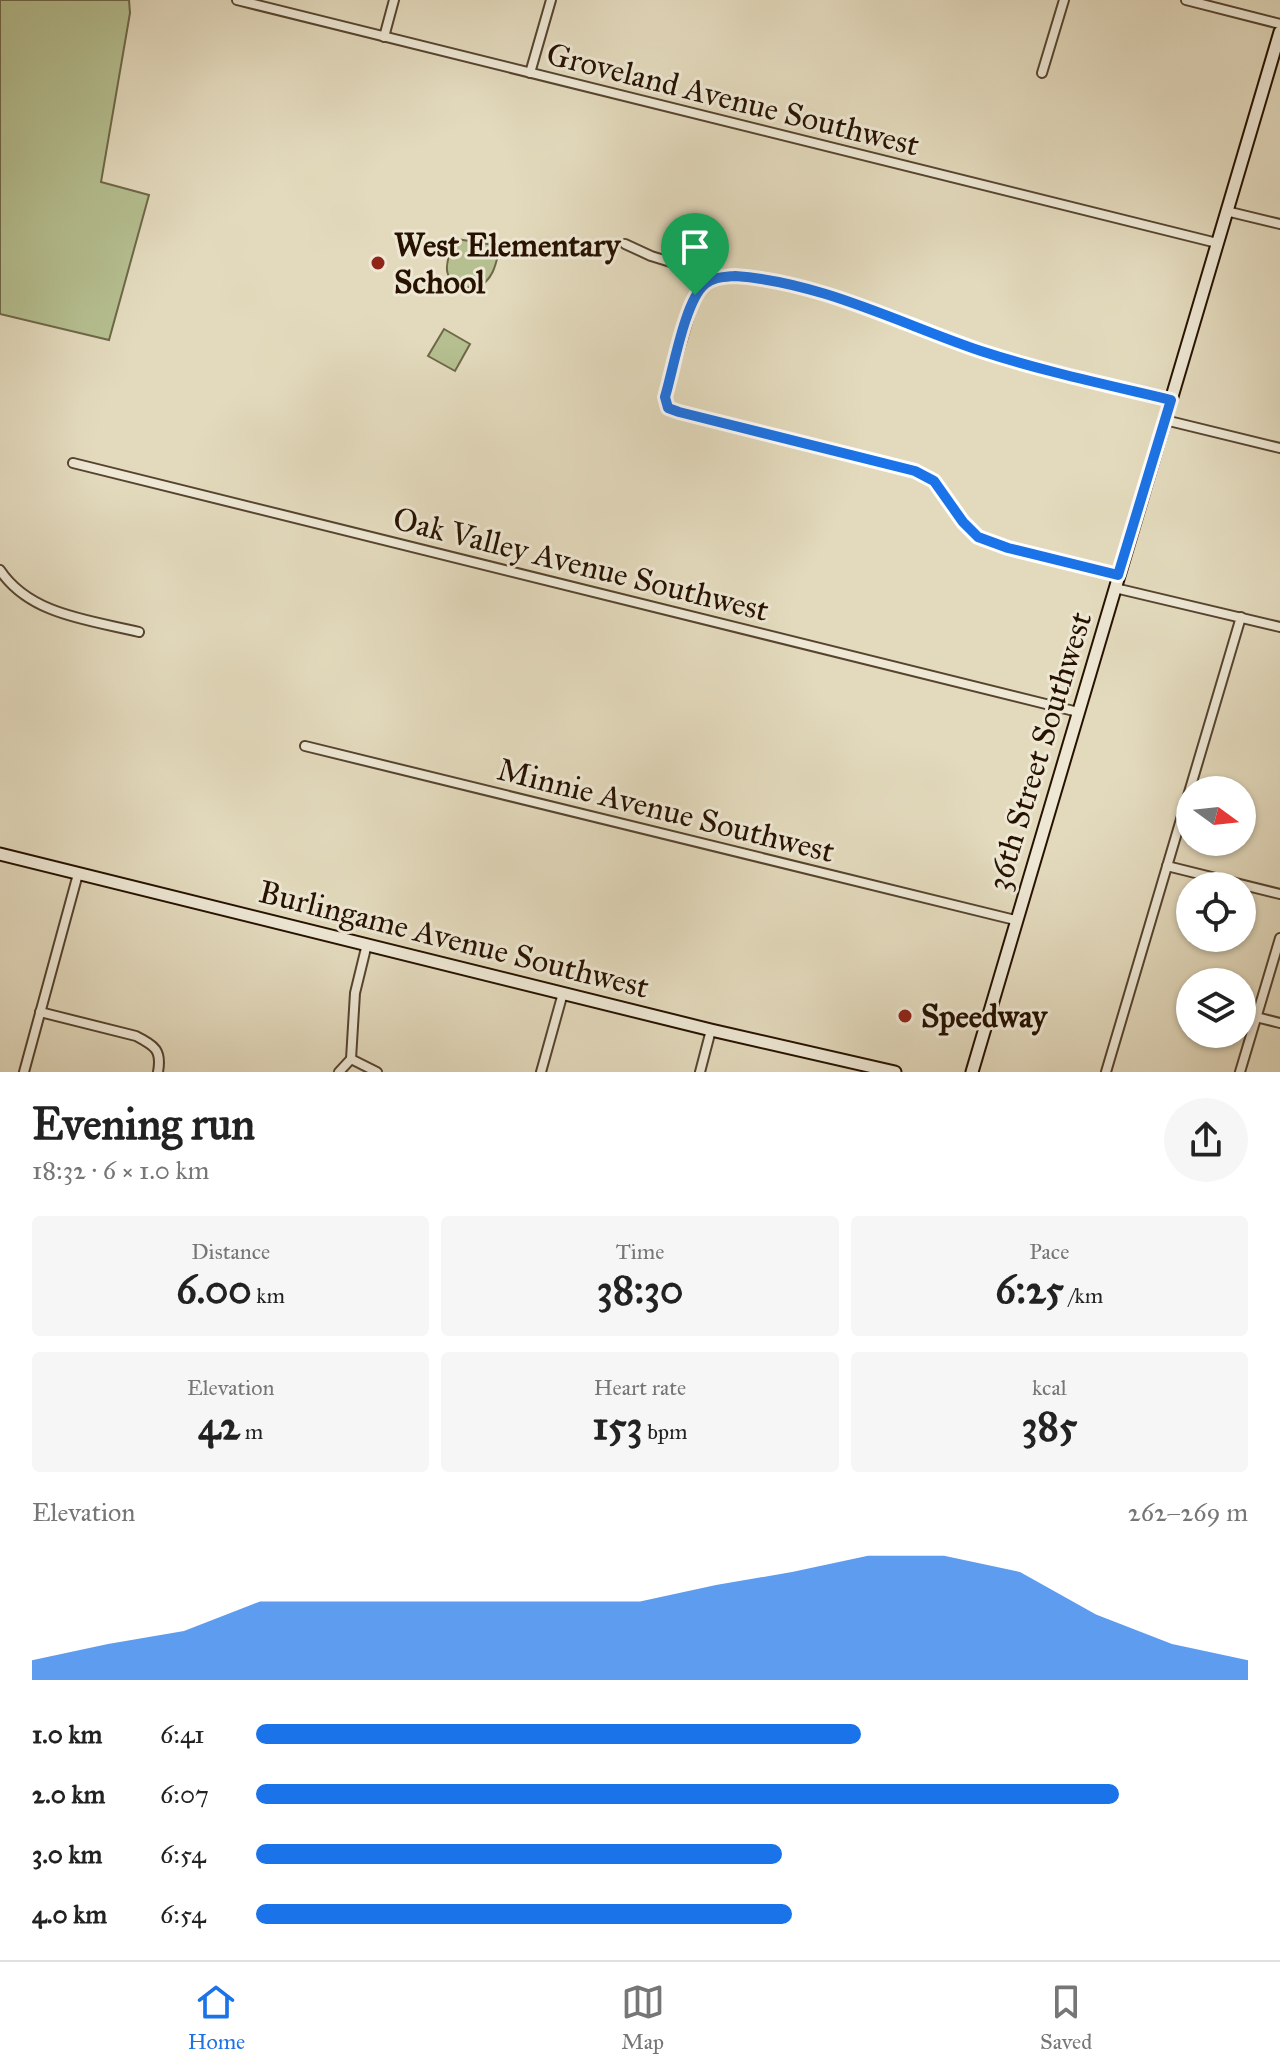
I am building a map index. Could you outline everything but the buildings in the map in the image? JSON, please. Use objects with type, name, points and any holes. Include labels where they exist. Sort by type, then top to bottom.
[{"type":"street","name":"Groveland Avenue Southwest","points":[[237,0],[1217,243]]},
{"type":"street","points":[[384,37],[394,0]]},
{"type":"street","points":[[530,73],[551,0]]},
{"type":"street","points":[[1042,73],[1064,0]]},
{"type":"street","points":[[1186,0],[1280,24]]},
{"type":"street","name":"36th Street Southwest","points":[[972,1072],[1280,32]]},
{"type":"street","points":[[1226,211],[1280,224]]},
{"type":"street","points":[[625,244],[651,256],[719,277],[751,277],[826,295],[884,313],[1000,357],[1171,400]]},
{"type":"street","points":[[719,277],[695,295],[665,397],[668,408],[915,471],[934,481],[963,522],[978,537],[1117,582],[1280,627]]},
{"type":"street","points":[[1165,420],[1280,448]]},
{"type":"street","name":"Oak Valley Avenue Southwest","points":[[73,463],[1078,712]]},
{"type":"street","points":[[0,570],[17,591],[51,610],[139,632]]},
{"type":"street","points":[[1106,1072],[1241,617]]},
{"type":"street","name":"Minnie Avenue Southwest","points":[[305,746],[1015,920]]},
{"type":"street","name":"Burlingame Avenue Southwest","points":[[0,854],[711,1030],[895,1072]]},
{"type":"street","points":[[1167,866],[1280,894]]},
{"type":"street","points":[[24,1072],[78,874]]},
{"type":"street","points":[[1280,938],[1256,1017],[1280,1023]]},
{"type":"street","points":[[339,1072],[351,1059],[355,993],[367,944]]},
{"type":"street","points":[[541,1072],[563,993]]},
{"type":"street","points":[[40,1012],[136,1036],[148,1042],[156,1048],[160,1058],[158,1072]]},
{"type":"street","points":[[700,1072],[711,1030]]},
{"type":"street","points":[[1240,1072],[1247,1048]]},
{"type":"street","points":[[351,1059],[377,1072]]},
{"type":"green space","points":[[0,0],[129,0],[130,13],[101,182],[149,195],[109,340],[0,314]]},
{"type":"green space","points":[[457,239],[500,246],[491,276],[477,288],[456,284],[450,279],[447,266]]},
{"type":"green space","points":[[444,329],[470,344],[455,371],[428,356]]},
{"type":"place","name":"West Elementary School","points":[[378,263]]},
{"type":"place","name":"Speedway","points":[[905,1016]]},
{"type":"route","points":[[719,277],[751,277],[855,303],[1000,357],[1171,400],[1118,575],[1008,548],[978,537],[963,522],[934,481],[915,471],[668,408],[665,397],[695,295],[709,281],[719,277]]}]
